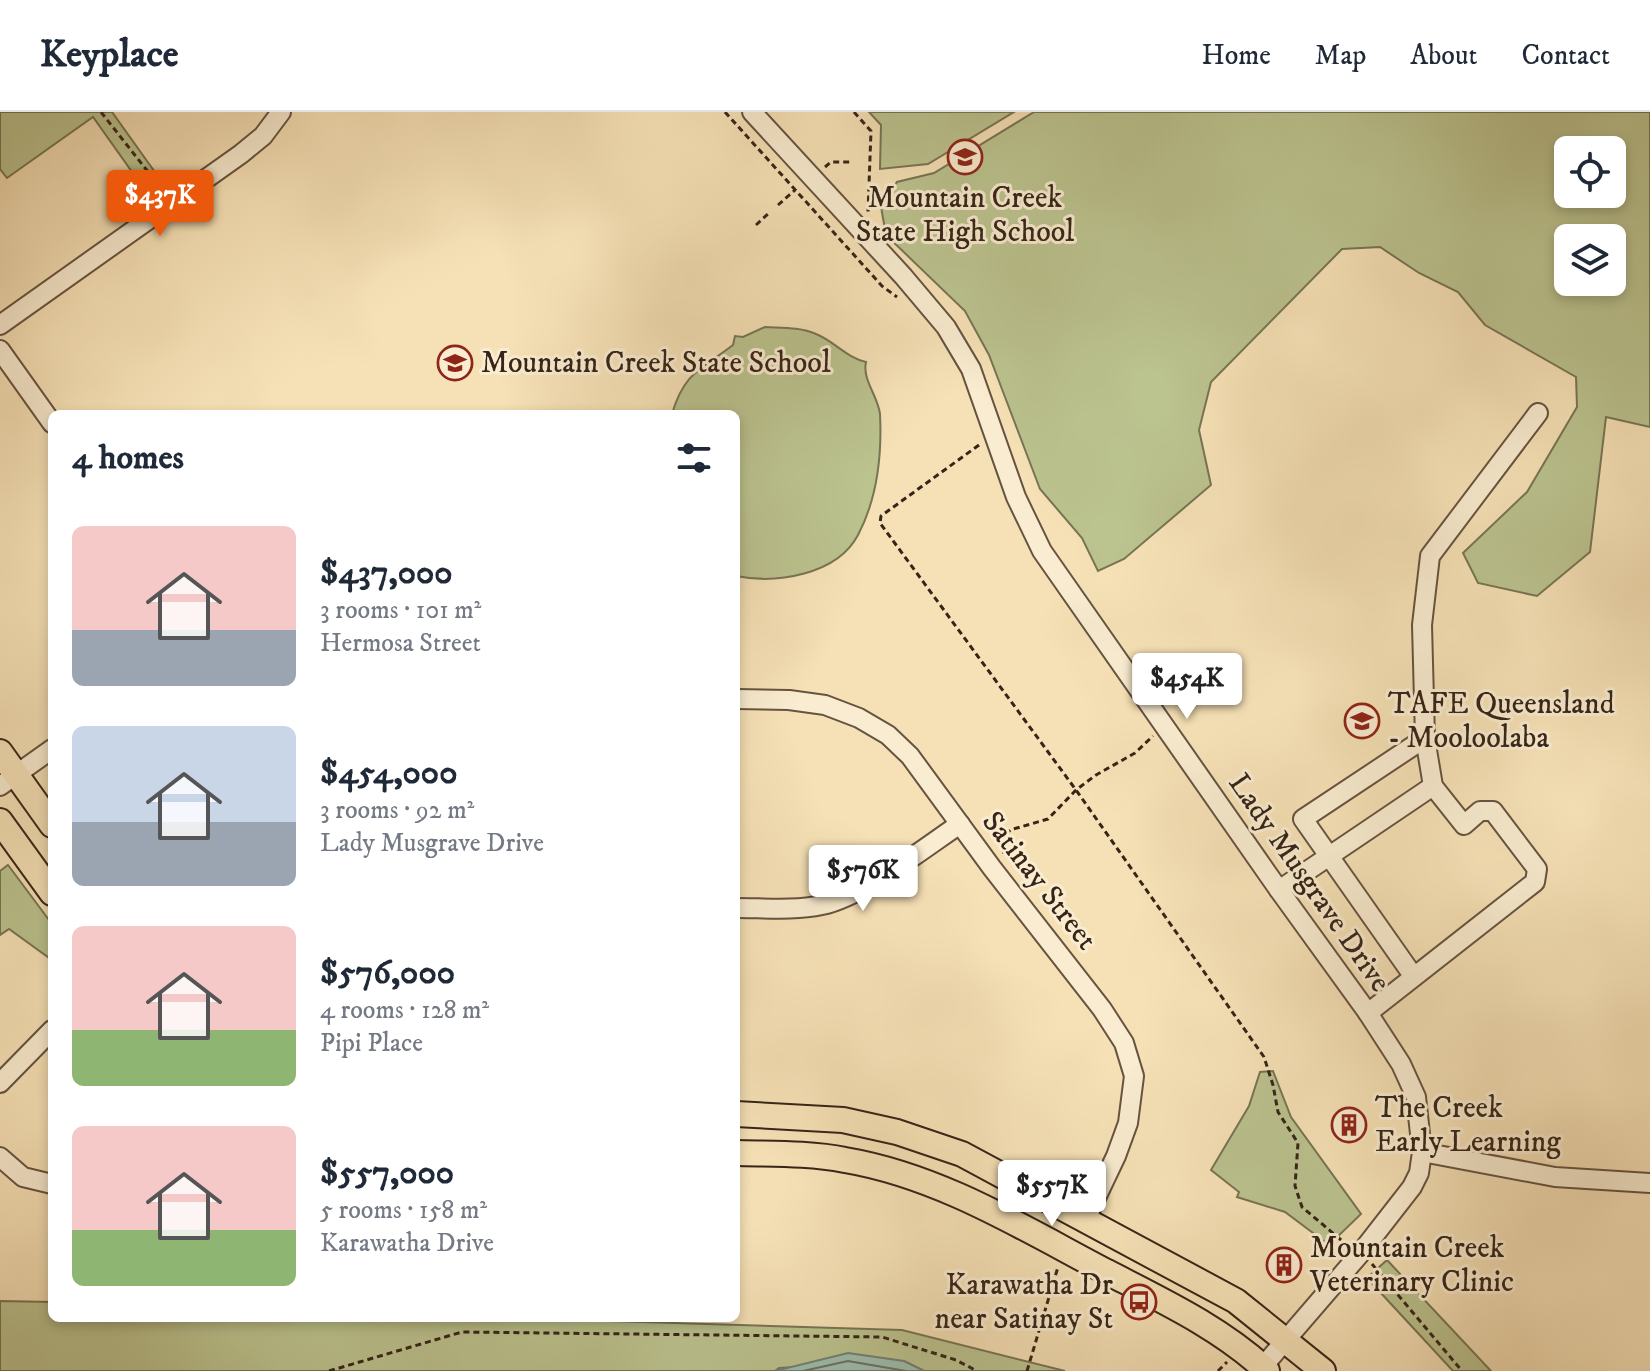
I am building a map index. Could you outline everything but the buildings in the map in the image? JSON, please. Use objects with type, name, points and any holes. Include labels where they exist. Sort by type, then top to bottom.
[{"type":"main road","points":[[0,752],[8,780],[48,821]]},
{"type":"main road","points":[[0,821],[48,887]]},
{"type":"main road","points":[[740,1114],[843,1120],[930,1141],[989,1166],[1236,1301],[1323,1371]]},
{"type":"main road","points":[[740,1153],[845,1160],[931,1183],[1196,1319],[1263,1370]]},
{"type":"street","points":[[0,325],[241,154],[263,136],[281,112]]},
{"type":"street","name":"Lady Musgrave Drive","points":[[752,112],[946,327],[971,369],[1016,497],[1042,551],[1368,1013],[1401,1064],[1416,1097],[1422,1152],[1419,1173],[1406,1197],[1263,1370]]},
{"type":"street","points":[[0,350],[48,417]]},
{"type":"street","points":[[1368,1013],[1535,882],[1537,869],[1493,811],[1480,811],[1464,825],[1433,786],[1425,738],[1422,625],[1430,556],[1538,413]]},
{"type":"street","name":"Satinay Street","points":[[740,699],[789,700],[825,705],[859,718],[888,735],[910,756],[1102,1009],[1124,1043],[1134,1076],[1128,1123],[1086,1219]]},
{"type":"street","points":[[1414,977],[1303,819],[1425,738]]},
{"type":"street","points":[[8,780],[48,752]]},
{"type":"street","points":[[1279,890],[1433,786]]},
{"type":"street","points":[[740,908],[804,908],[839,900],[852,895],[960,824]]},
{"type":"street","points":[[0,1083],[48,1034]]},
{"type":"street","points":[[1422,1152],[1555,1177],[1650,1183]]},
{"type":"street","points":[[0,1157],[23,1177],[48,1183]]},
{"type":"path","points":[[101,112],[156,182],[162,197]]},
{"type":"path","points":[[725,112],[882,286],[906,306]]},
{"type":"path","points":[[854,112],[871,131],[868,212]]},
{"type":"path","points":[[825,167],[831,162],[852,162]]},
{"type":"path","points":[[778,205],[795,190]]},
{"type":"path","points":[[756,225],[769,213]]},
{"type":"path","points":[[975,433],[979,446],[881,516],[880,523],[1076,790],[1264,1057],[1278,1112],[1298,1143],[1295,1186],[1302,1207],[1374,1266],[1462,1371]]},
{"type":"path","points":[[992,868],[1004,858],[1004,838],[1010,830],[1048,819],[1076,790],[1135,753],[1165,726]]},
{"type":"path","points":[[1027,1371],[1063,1249]]},
{"type":"path","points":[[329,1371],[462,1332],[478,1332],[882,1337],[956,1360],[977,1371]]},
{"type":"green space","points":[[0,112],[112,112],[162,182],[147,193],[93,117],[7,178],[0,169]]},
{"type":"green space","points":[[869,112],[1014,112],[928,164],[880,169],[881,125]]},
{"type":"green space","points":[[1034,112],[1650,112],[1650,427],[1606,417],[1590,552],[1537,596],[1478,583],[1463,553],[1527,492],[1577,407],[1576,377],[1485,325],[1458,292],[1419,273],[1380,247],[1342,249],[1211,382],[1199,430],[1211,485],[1124,559],[1098,571],[1082,538],[1040,489],[989,355],[965,311],[886,235],[881,207],[897,182],[934,173]]},
{"type":"green space","points":[[765,327],[791,328],[823,337],[866,362],[866,375],[879,407],[879,461],[874,492],[858,535],[836,559],[804,574],[769,579],[740,576],[740,410],[673,410],[688,381],[733,345],[735,336],[743,337]]},
{"type":"green space","points":[[8,865],[48,919],[48,957],[9,929],[0,935],[0,871]]},
{"type":"green space","points":[[1273,1071],[1291,1117],[1361,1214],[1329,1245],[1285,1212],[1237,1197],[1239,1192],[1211,1170],[1249,1106],[1260,1072]]},
{"type":"green space","points":[[1387,1260],[1491,1371],[1453,1371],[1367,1278]]},
{"type":"green space","points":[[0,1301],[48,1302],[48,1322],[642,1322],[902,1330],[1065,1371],[924,1371],[904,1361],[779,1368],[775,1371],[0,1371]]},
{"type":"water","points":[[848,1353],[904,1361],[924,1371],[775,1371]]},
{"type":"place","name":"Mountain Creek State High School","points":[[965,157]]},
{"type":"place","name":"Mountain Creek State School","points":[[455,363]]},
{"type":"place","name":"TAFE Queensland - Mooloolaba","points":[[1362,721]]},
{"type":"place","name":"The Creek Early Learning","points":[[1349,1125]]},
{"type":"place","name":"Mountain Creek Veterinary Clinic","points":[[1284,1265]]},
{"type":"place","name":"Karawatha Dr near Satinay St","points":[[1139,1302]]}]
